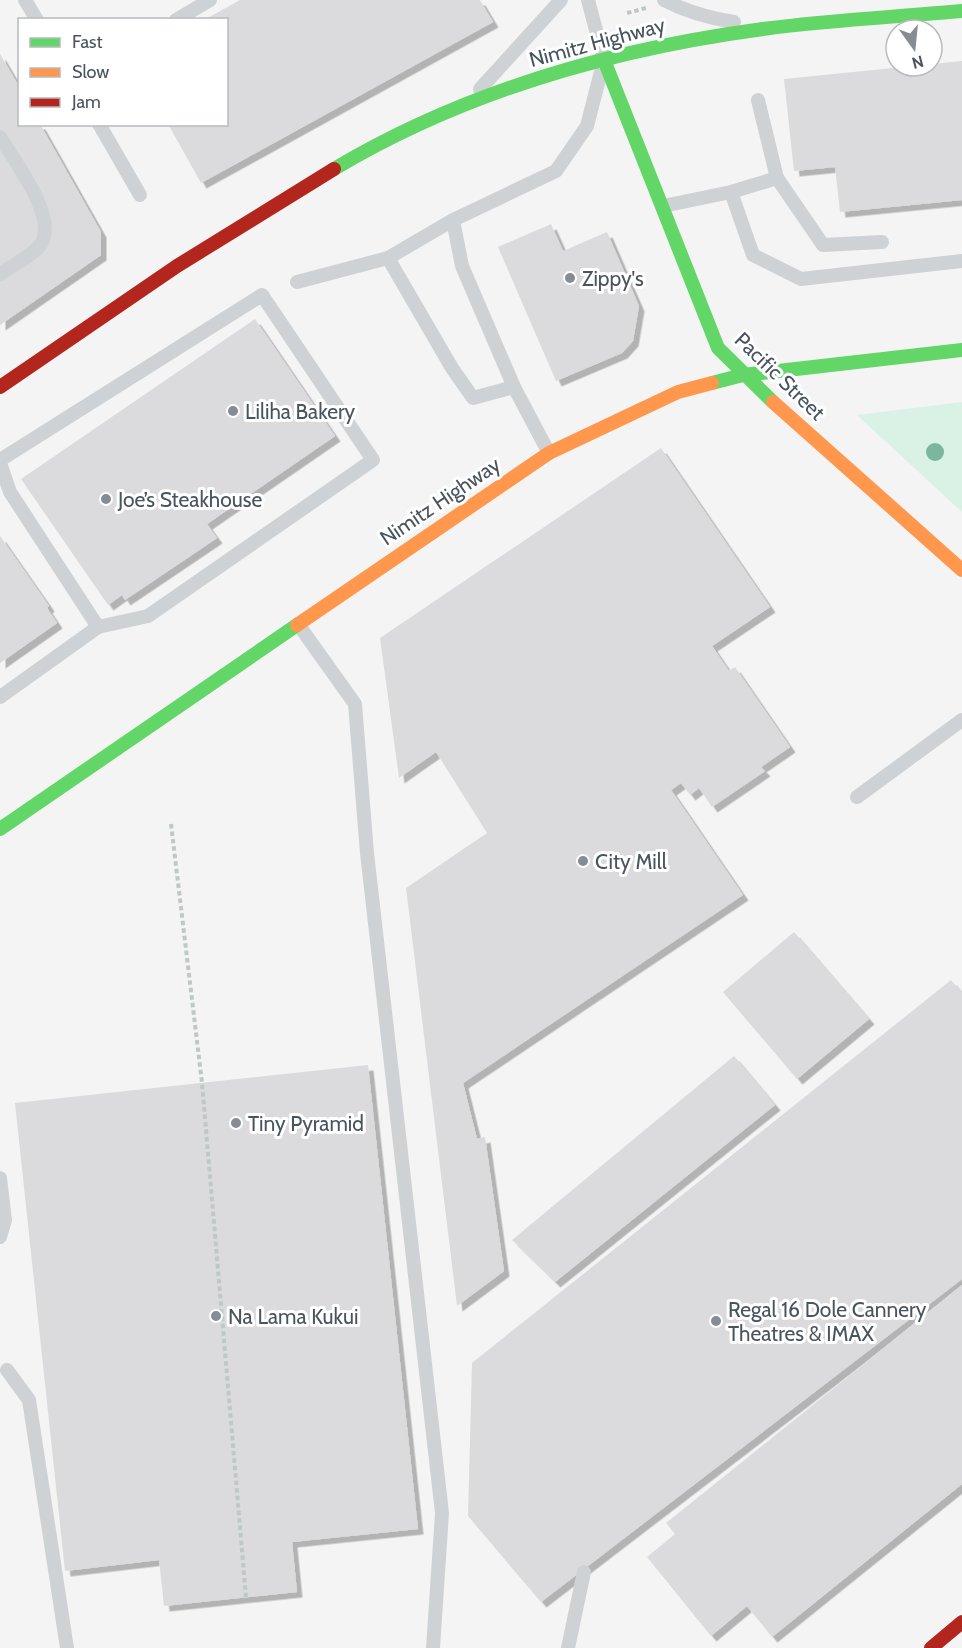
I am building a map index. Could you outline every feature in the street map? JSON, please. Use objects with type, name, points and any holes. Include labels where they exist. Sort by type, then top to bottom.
[{"type":"main road","name":"Nimitz Highway","points":[[0,387],[133,293],[250,220],[351,159],[428,119],[465,104],[564,70],[678,42],[775,28],[962,11]]},
{"type":"main road","name":"Pacific Street","points":[[604,60],[718,348],[743,375],[962,570]]},
{"type":"main road","name":"Nimitz Highway","points":[[0,829],[549,453],[609,422],[678,392],[743,375],[962,350]]},
{"type":"main road","points":[[931,1648],[962,1622]]},
{"type":"lane","points":[[25,0],[36,18]]},
{"type":"lane","points":[[179,18],[210,0]]},
{"type":"lane","points":[[465,104],[561,0]]},
{"type":"lane","points":[[297,282],[388,258],[453,220],[556,171],[587,126],[604,60],[588,0]]},
{"type":"lane","points":[[664,0],[681,9],[708,18],[775,28]]},
{"type":"lane","points":[[758,100],[777,178],[823,245],[882,242]]},
{"type":"lane","points":[[100,126],[140,195]]},
{"type":"lane","points":[[0,137],[41,206],[47,225],[40,245],[0,274]]},
{"type":"lane","points":[[663,206],[731,192],[777,178]]},
{"type":"lane","points":[[731,192],[753,255],[801,279],[962,261]]},
{"type":"lane","points":[[453,220],[462,266],[514,387],[549,453]]},
{"type":"lane","points":[[388,258],[452,368],[473,398],[514,387]]},
{"type":"lane","points":[[0,697],[98,627],[148,615],[373,460],[262,295],[0,462],[10,492],[98,627]]},
{"type":"lane","points":[[298,624],[355,704],[367,853],[442,1513],[434,1648]]},
{"type":"lane","points":[[856,797],[962,720]]},
{"type":"lane","points":[[0,1178],[5,1221],[0,1237]]},
{"type":"lane","points":[[7,1370],[29,1400],[67,1648]]},
{"type":"lane","points":[[568,1648],[584,1572]]},
{"type":"path","points":[[627,14],[647,8]]},
{"type":"path","points":[[636,11],[638,18]]},
{"type":"path","points":[[171,824],[202,1083],[246,1597]]},
{"type":"green space","points":[[962,402],[962,512],[857,415]]},
{"type":"building","points":[[240,0],[480,0],[493,22],[201,183],[169,126],[228,126],[228,18],[208,18]]},
{"type":"building","points":[[0,54],[18,85],[18,126],[41,126],[101,232],[101,255],[0,325]]},
{"type":"building","points":[[962,61],[962,200],[840,212],[835,167],[794,171],[784,79],[884,69],[884,78],[944,78],[944,63]]},
{"type":"building","name":"Zippy's","points":[[551,224],[563,251],[607,232],[639,306],[633,341],[622,353],[556,381],[498,247]]},
{"type":"building","points":[[255,319],[335,436],[207,524],[217,538],[125,600],[122,595],[108,605],[21,479]]},
{"type":"building","name":"City Mill","points":[[661,448],[770,607],[712,646],[729,671],[735,667],[790,747],[761,767],[765,771],[712,807],[699,788],[690,795],[681,783],[671,790],[743,895],[463,1083],[477,1139],[485,1137],[504,1271],[457,1306],[406,888],[487,833],[436,752],[399,778],[380,638]]},
{"type":"building","points":[[0,536],[49,606],[47,608],[57,623],[0,663]]},
{"type":"building","points":[[794,932],[869,1019],[797,1079],[723,992]]},
{"type":"building","name":"Regal 16 Dole Cannery Theatres & IMAX","points":[[951,980],[962,993],[962,1279],[541,1602],[468,1516],[472,1363]]},
{"type":"building","points":[[734,1056],[775,1105],[555,1282],[512,1240]]},
{"type":"building","name":"Na Lama Kukui","points":[[368,1065],[418,1529],[292,1542],[297,1592],[164,1606],[159,1560],[65,1571],[15,1103]]},
{"type":"building","points":[[962,1285],[962,1484],[772,1637],[747,1606],[711,1636],[647,1557],[675,1534],[666,1523]]},
{"type":"traffic: fast","points":[[334,169],[384,141],[488,96],[541,77],[651,48],[763,29],[962,11]]},
{"type":"traffic: fast","points":[[604,60],[718,348],[773,402]]},
{"type":"traffic: fast","points":[[712,383],[743,375],[962,350]]},
{"type":"traffic: fast","points":[[0,829],[297,625]]},
{"type":"traffic: slow","points":[[297,625],[549,453],[678,392],[712,383]]},
{"type":"traffic: slow","points":[[773,402],[962,570]]},
{"type":"traffic: jam","points":[[0,387],[177,266],[334,169]]},
{"type":"traffic: jam","points":[[931,1648],[962,1622]]},
{"type":"place","name":"Zippy's","points":[[570,278]]},
{"type":"place","name":"Liliha Bakery","points":[[233,411]]},
{"type":"place","name":"Joe’s Steakhouse","points":[[106,499]]},
{"type":"place","name":"City Mill","points":[[583,861]]},
{"type":"place","name":"Tiny Pyramid","points":[[236,1123]]},
{"type":"place","name":"Na Lama Kukui","points":[[216,1316]]},
{"type":"place","name":"Regal 16 Dole Cannery Theatres & IMAX","points":[[716,1321]]}]
